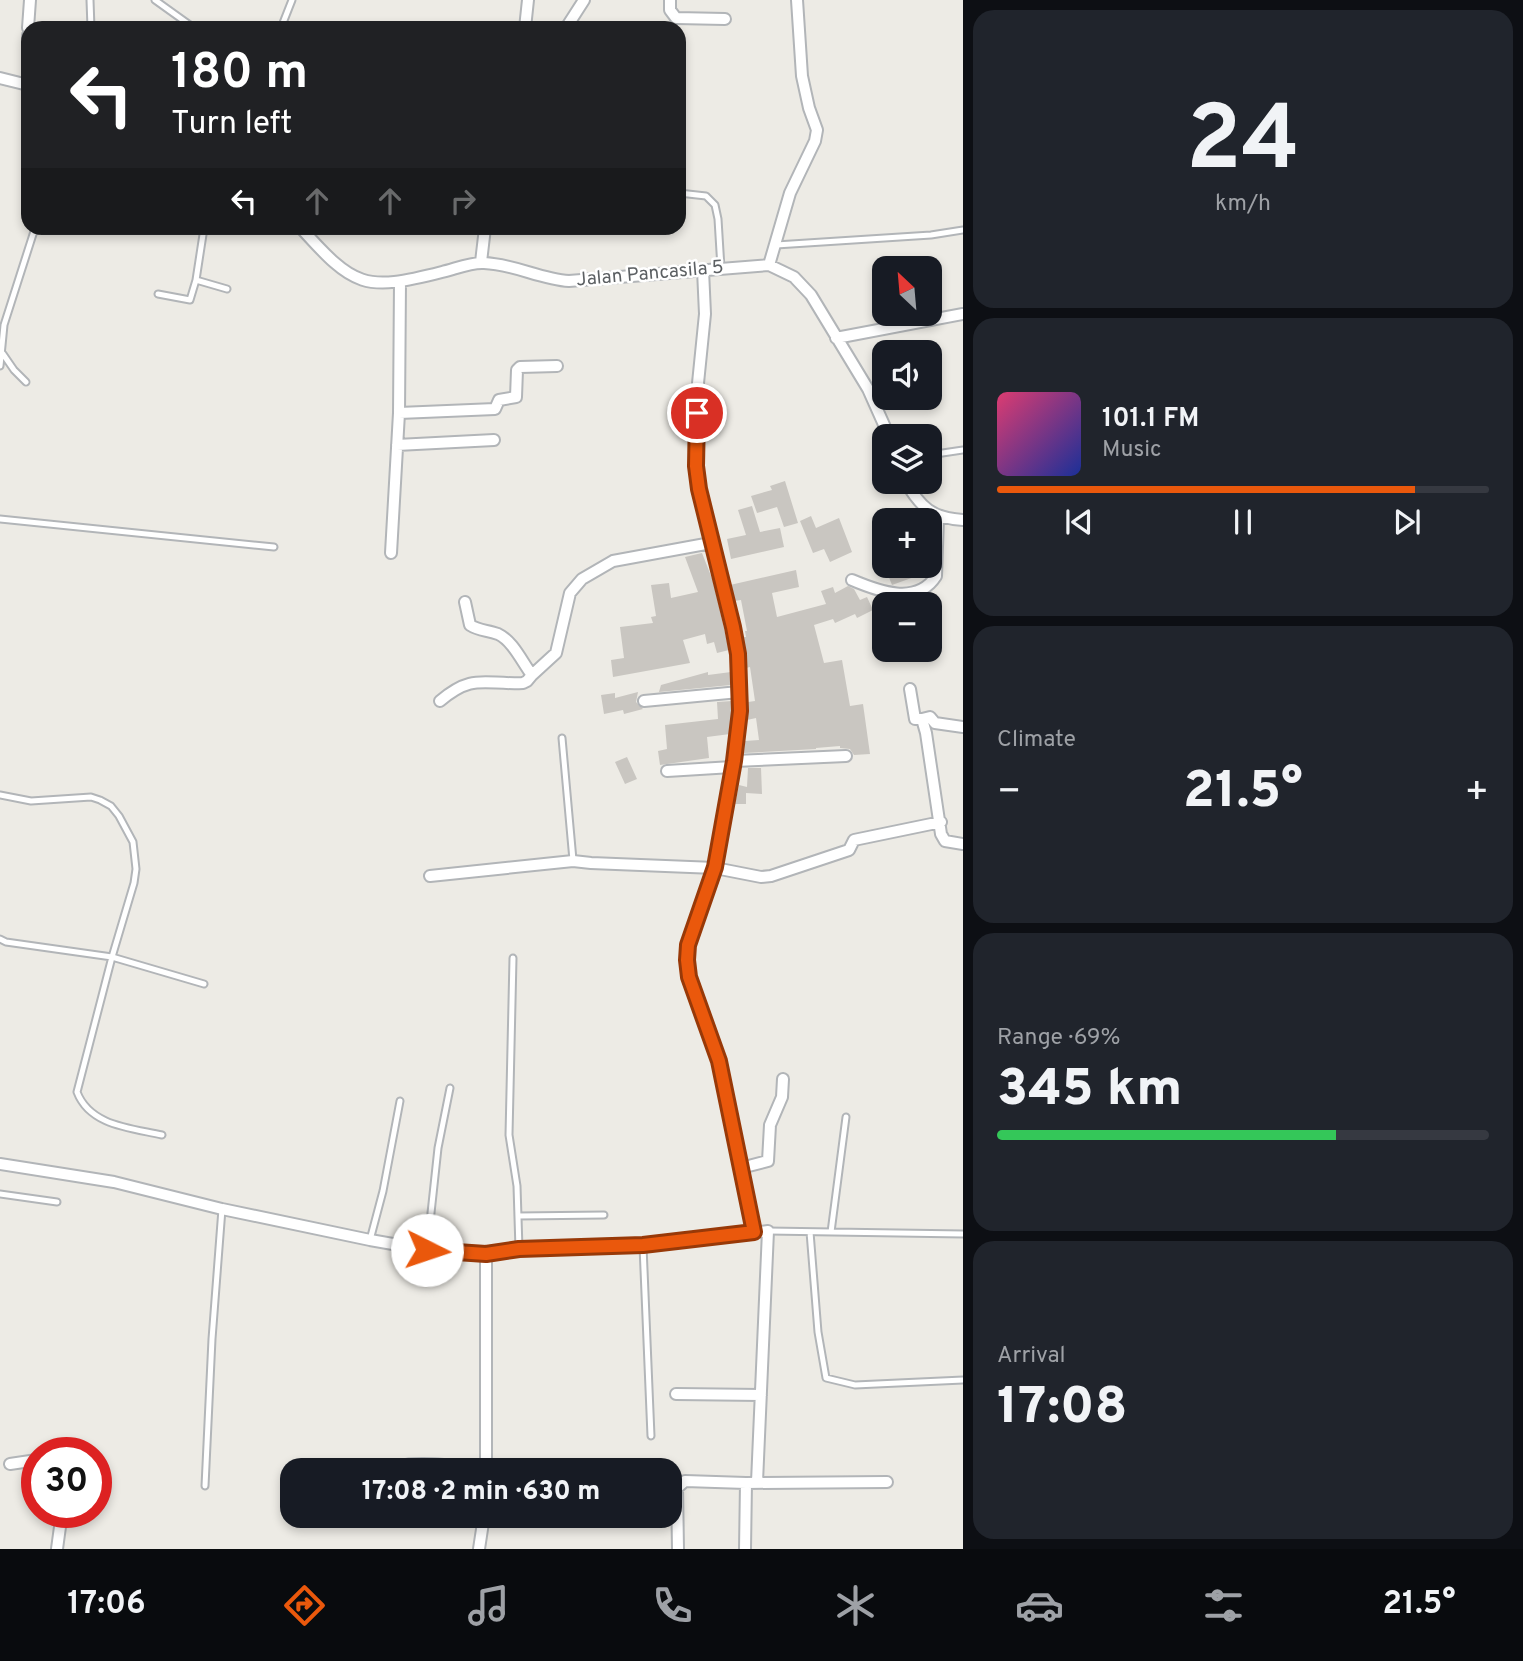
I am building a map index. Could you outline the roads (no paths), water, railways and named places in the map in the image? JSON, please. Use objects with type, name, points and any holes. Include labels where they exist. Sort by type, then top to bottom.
[{"type":"street","points":[[29,21],[30,0]]},
{"type":"street","points":[[525,21],[528,0]]},
{"type":"street","points":[[570,21],[584,0]]},
{"type":"street","points":[[670,0],[670,10],[676,18],[725,19]]},
{"type":"street","points":[[797,0],[802,76],[817,130],[815,141],[790,193],[769,265],[794,277],[811,295],[868,389],[884,424]]},
{"type":"street","points":[[0,78],[21,83]]},
{"type":"street","name":"Jalan Pancasila 5","points":[[307,235],[333,263],[359,279],[377,283],[400,282],[481,262],[502,265],[554,280],[569,281],[769,265]]},
{"type":"street","points":[[481,262],[484,235]]},
{"type":"street","points":[[703,270],[705,314],[697,393],[696,466],[711,543],[738,654],[740,711],[715,867],[688,945],[687,960],[689,977],[719,1061],[754,1232]]},
{"type":"street","points":[[391,553],[399,413],[400,282]]},
{"type":"street","points":[[836,338],[963,314]]},
{"type":"street","points":[[399,413],[495,410],[499,400],[516,397],[517,370],[520,367],[558,366]]},
{"type":"street","points":[[397,445],[494,440]]},
{"type":"street","points":[[913,494],[927,508]]},
{"type":"street","points":[[942,517],[963,520]]},
{"type":"street","points":[[440,701],[454,689],[469,683],[527,681],[556,653],[570,593],[582,579],[613,561],[711,543]]},
{"type":"street","points":[[852,579],[881,591],[905,594],[935,578]]},
{"type":"street","points":[[465,602],[470,625],[478,630],[499,635],[511,645],[531,675]]},
{"type":"street","points":[[910,689],[915,719],[930,717],[935,723],[963,727]]},
{"type":"street","points":[[644,701],[739,692]]},
{"type":"street","points":[[922,719],[941,834],[945,841],[963,844]]},
{"type":"street","points":[[667,771],[846,756]]},
{"type":"street","points":[[430,876],[573,860],[591,863],[715,867],[761,877],[771,876],[849,850],[854,840],[941,822]]},
{"type":"street","points":[[741,1167],[762,1164],[769,1158],[770,1125],[782,1097],[783,1079]]},
{"type":"street","points":[[1,1166],[114,1182],[222,1209],[427,1250],[486,1254],[519,1249],[643,1245],[768,1231],[761,1395],[745,1549]]},
{"type":"street","points":[[486,1254],[486,1458]]},
{"type":"street","points":[[676,1394],[761,1395]]},
{"type":"street","points":[[10,1464],[21,1462]]},
{"type":"street","points":[[678,1549],[678,1485],[685,1481],[887,1482]]},
{"type":"street","points":[[57,1549],[60,1528]]},
{"type":"street","points":[[480,1549],[483,1528]]},
{"type":"lane","points":[[90,0],[91,21]]},
{"type":"lane","points":[[155,0],[184,21]]},
{"type":"lane","points":[[284,21],[292,0]]},
{"type":"lane","points":[[686,194],[712,199],[718,219],[721,268]]},
{"type":"lane","points":[[776,245],[931,235],[963,230]]},
{"type":"lane","points":[[0,366],[4,325],[33,235]]},
{"type":"lane","points":[[159,294],[188,301],[191,299],[203,235]]},
{"type":"lane","points":[[196,280],[226,289]]},
{"type":"lane","points":[[3,354],[26,382]]},
{"type":"lane","points":[[942,454],[963,450]]},
{"type":"lane","points":[[0,519],[274,547]]},
{"type":"lane","points":[[562,738],[573,860]]},
{"type":"lane","points":[[0,795],[31,801],[90,797],[111,806],[120,816],[133,842],[136,869],[134,883],[76,1092],[81,1103],[105,1122],[162,1135]]},
{"type":"lane","points":[[0,939],[112,957],[204,984]]},
{"type":"lane","points":[[513,958],[509,1135],[517,1186],[519,1249]]},
{"type":"lane","points":[[427,1250],[438,1148],[450,1088]]},
{"type":"lane","points":[[370,1240],[383,1191],[400,1101]]},
{"type":"lane","points":[[831,1232],[846,1117]]},
{"type":"lane","points":[[0,1194],[57,1202]]},
{"type":"lane","points":[[205,1486],[222,1209]]},
{"type":"lane","points":[[518,1216],[604,1215]]},
{"type":"lane","points":[[768,1231],[963,1234]]},
{"type":"lane","points":[[810,1232],[818,1332],[826,1378],[855,1385],[963,1380]]},
{"type":"lane","points":[[643,1245],[651,1436]]}]
